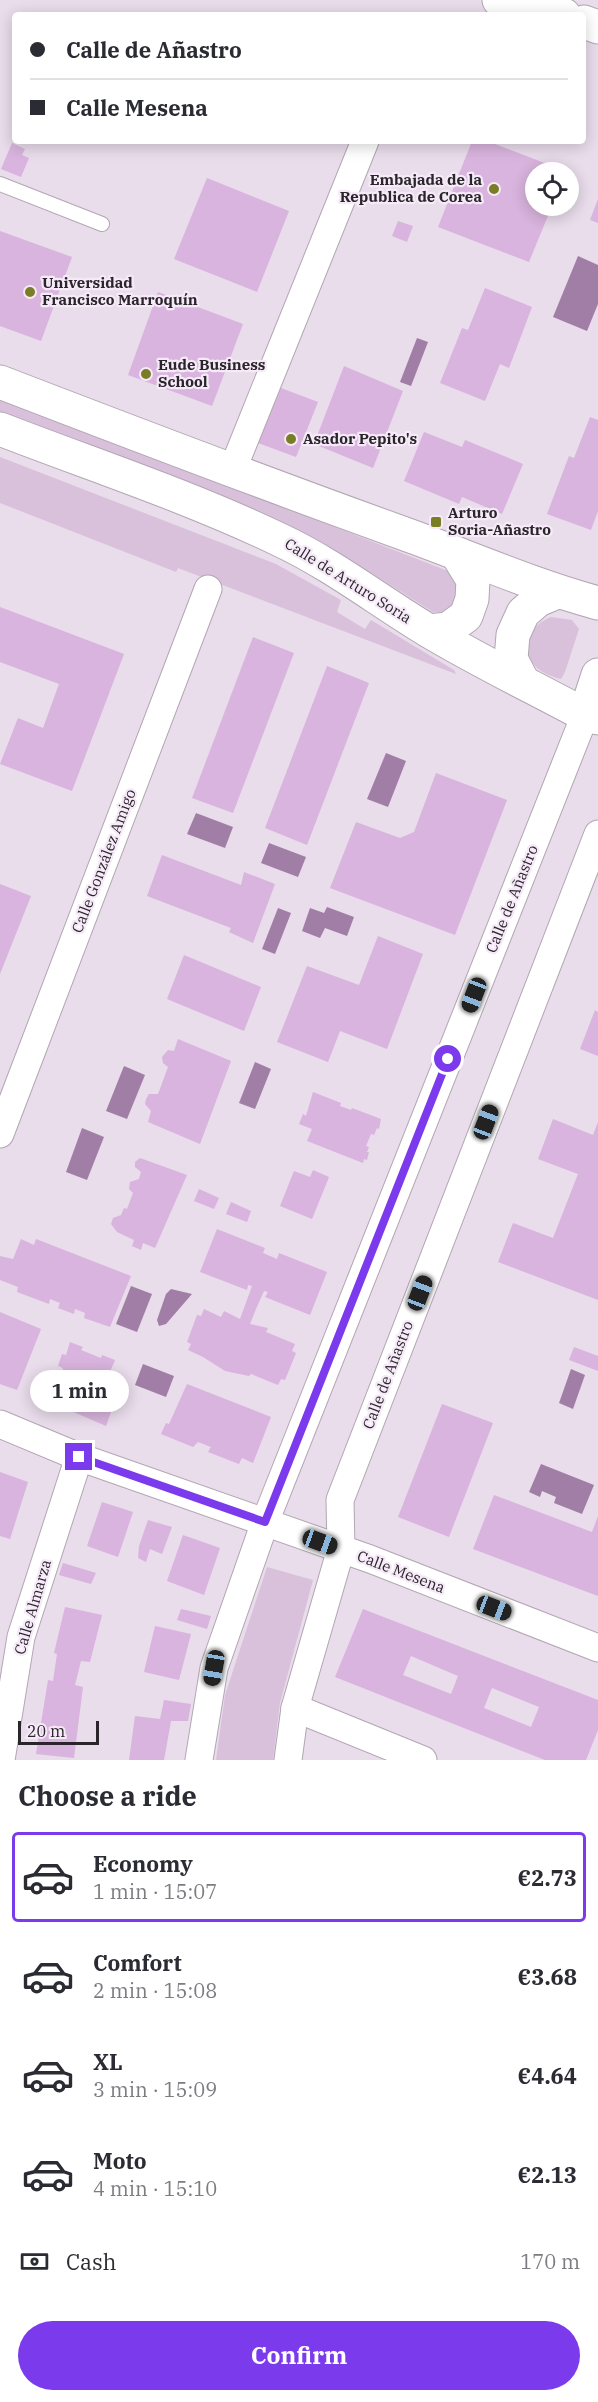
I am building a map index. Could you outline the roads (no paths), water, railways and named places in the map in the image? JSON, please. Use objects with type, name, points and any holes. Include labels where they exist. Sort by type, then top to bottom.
[{"type":"main road","points":[[499,0],[551,12]]},
{"type":"main road","points":[[0,382],[557,592],[598,603]]},
{"type":"main road","name":"Calle de Arturo Soria","points":[[0,429],[235,520],[280,540],[332,568],[429,631],[591,716]]},
{"type":"main road","points":[[429,631],[448,628],[466,616],[472,598],[473,580],[469,570],[457,554]]},
{"type":"main road","points":[[522,680],[511,659],[513,635],[523,613],[538,600],[557,592]]},
{"type":"main road","points":[[591,716],[598,675]]},
{"type":"street","points":[[232,471],[364,144]]},
{"type":"street","name":"Calle González Amigo","points":[[0,1134],[208,589]]},
{"type":"street","name":"Calle de Añastro","points":[[199,1760],[214,1668],[265,1522],[591,716]]},
{"type":"street","name":"Calle de Añastro","points":[[288,1760],[295,1708],[340,1549],[340,1500],[598,834]]},
{"type":"street","name":"Calle Mesena","points":[[0,1424],[79,1457],[340,1549],[598,1648]]},
{"type":"street","name":"Calle Almarza","points":[[1,1760],[11,1635],[79,1457]]},
{"type":"street","points":[[295,1708],[423,1760]]},
{"type":"lane","points":[[0,184],[102,224]]},
{"type":"place","name":"Embajada de la Republica de Corea","points":[[494,189]]},
{"type":"place","name":"Universidad Francisco Marroquín","points":[[30,292]]},
{"type":"place","name":"Eude Business School","points":[[146,374]]},
{"type":"place","name":"Asador Pepito's","points":[[291,439]]},
{"type":"place","name":"Arturo Soria-Añastro","points":[[436,522]]}]
